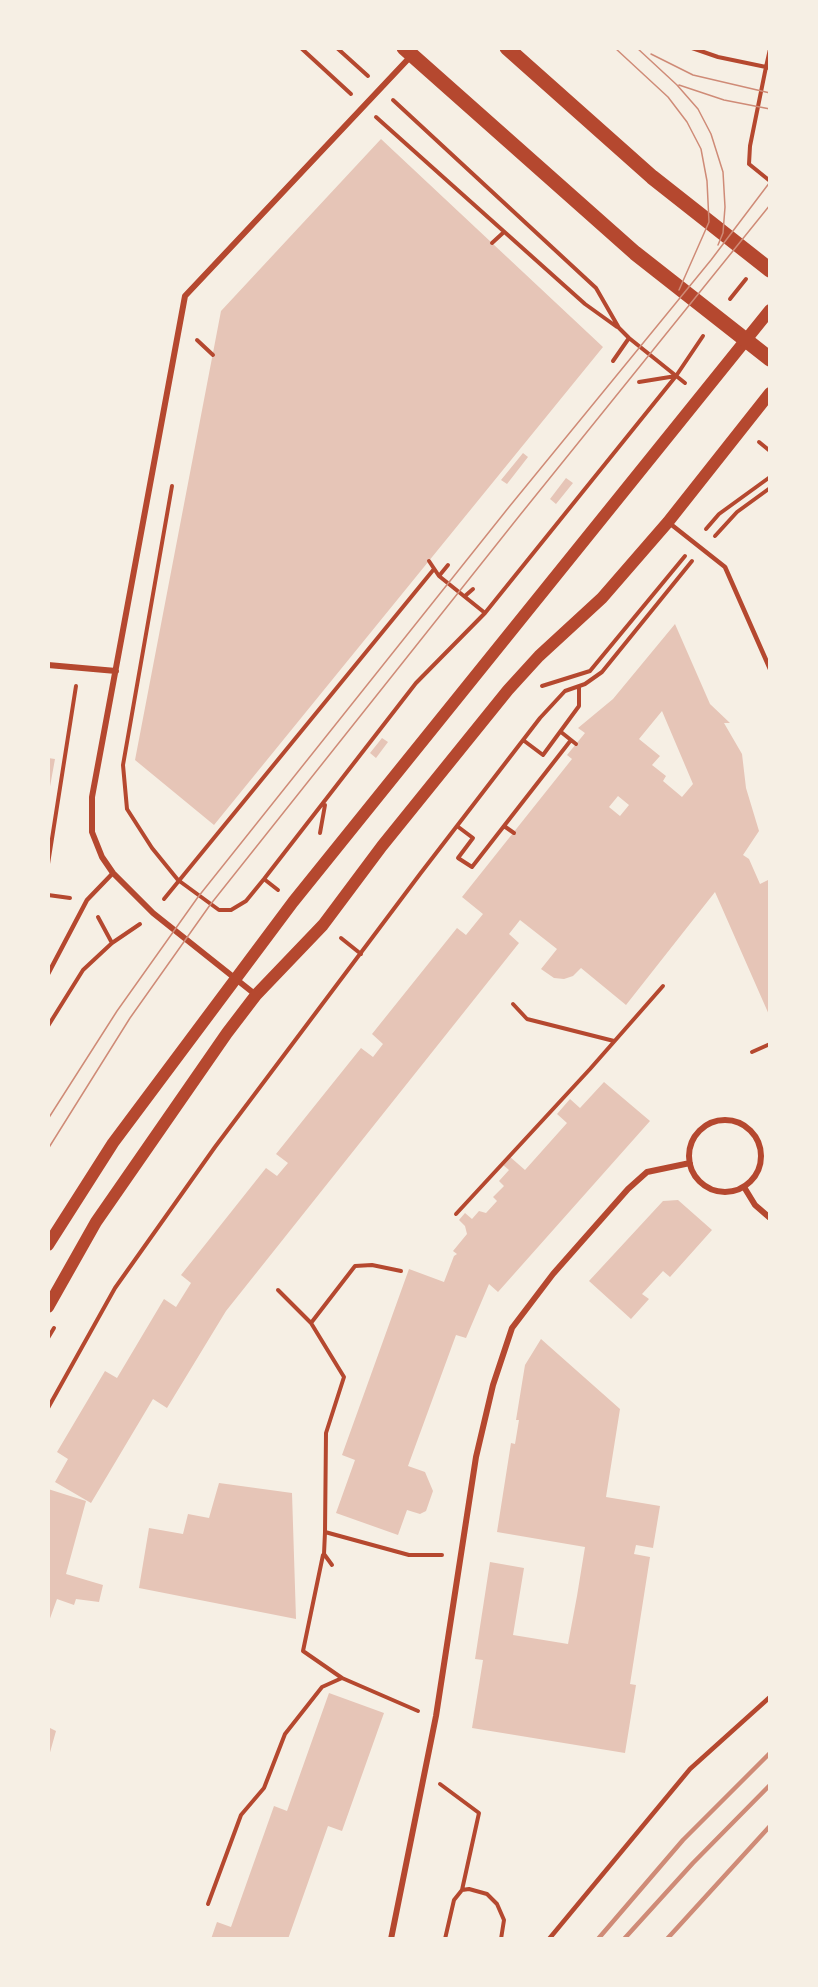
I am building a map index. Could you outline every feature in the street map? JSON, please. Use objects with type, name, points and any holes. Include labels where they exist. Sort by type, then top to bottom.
[{"type":"main road","points":[[507,48],[652,177],[770,270]]},
{"type":"main road","points":[[407,52],[635,253],[770,359]]},
{"type":"main road","points":[[48,1245],[113,1143],[235,979],[400,766],[770,310]]},
{"type":"main road","points":[[48,1307],[96,1222],[226,1033],[256,995],[323,925],[382,846],[508,690],[539,656],[602,598],[668,522],[770,393]]},
{"type":"street","points":[[256,995],[153,913],[113,873],[102,857],[92,832],[92,797],[185,296],[381,88],[407,52]]},
{"type":"street","points":[[48,664],[116,671]]},
{"type":"street","points":[[719,1120],[742,1124],[758,1140],[762,1151],[762,1163],[757,1174],[744,1188],[729,1193],[708,1188],[699,1182],[690,1164],[689,1153],[699,1131],[719,1120]]},
{"type":"street","points":[[391,1939],[426,1774],[476,1457],[493,1385],[512,1328],[553,1274],[647,1172],[690,1164]]},
{"type":"street","points":[[744,1188],[755,1205],[770,1218]]},
{"type":"lane","points":[[668,522],[725,567],[770,669]]},
{"type":"lane","points":[[48,974],[87,900],[113,873]]},
{"type":"lane","points":[[549,1939],[690,1768],[770,1697]]},
{"type":"path","points":[[301,48],[585,304],[619,328],[676,376]]},
{"type":"path","points":[[338,48],[596,288],[619,328]]},
{"type":"path","points":[[692,48],[718,57],[768,68]]},
{"type":"path","points":[[770,49],[768,68],[750,146],[749,164],[770,181]]},
{"type":"path","points":[[492,243],[504,232]]},
{"type":"path","points":[[613,362],[629,338]]},
{"type":"path","points":[[195,352],[197,340],[213,355]]},
{"type":"path","points":[[639,382],[676,376]]},
{"type":"path","points":[[173,478],[123,765],[128,809],[152,848],[178,880],[219,910],[231,910],[246,900],[325,804],[416,683],[484,612],[676,376]]},
{"type":"path","points":[[536,689],[590,671],[719,514],[770,477]]},
{"type":"path","points":[[48,1408],[116,1287],[215,1147],[523,740],[565,691],[579,686],[602,672],[703,549],[737,512],[770,488]]},
{"type":"path","points":[[429,561],[439,576],[484,612]]},
{"type":"path","points":[[439,576],[448,566]]},
{"type":"path","points":[[48,1026],[82,970],[112,943],[134,930],[153,913],[434,568]]},
{"type":"path","points":[[465,596],[473,589]]},
{"type":"path","points":[[48,864],[80,668]]},
{"type":"path","points":[[523,740],[543,755],[579,706],[579,686]]},
{"type":"path","points":[[561,732],[576,744]]},
{"type":"path","points":[[457,826],[473,838],[458,858],[472,867],[571,740]]},
{"type":"path","points":[[504,826],[514,833]]},
{"type":"path","points":[[456,1214],[663,986]]},
{"type":"path","points":[[513,1004],[527,1019],[614,1041]]},
{"type":"path","points":[[753,1052],[770,1044]]},
{"type":"path","points":[[311,1323],[355,1266],[372,1265],[401,1271]]},
{"type":"path","points":[[278,1290],[311,1323],[344,1377],[326,1433],[324,1554],[303,1652],[342,1678],[406,1707],[436,1716]]},
{"type":"path","points":[[48,1338],[60,1318]]},
{"type":"path","points":[[326,1532],[409,1555],[461,1555]]},
{"type":"path","points":[[324,1554],[332,1565]]},
{"type":"path","points":[[208,1904],[241,1815],[264,1788],[285,1734],[322,1687],[342,1678]]},
{"type":"path","points":[[426,1774],[479,1813],[462,1890],[454,1900],[446,1939]]},
{"type":"path","points":[[462,1890],[475,1889],[497,1904],[504,1920],[501,1939]]},
{"type":"building","points":[[381,139],[603,347],[214,825],[135,760],[221,311]]},
{"type":"building","points":[[523,453],[528,457],[507,484],[501,480]]},
{"type":"building","points":[[566,478],[573,483],[556,504],[550,499]]},
{"type":"building","points":[[675,624],[710,704],[730,723],[724,723],[742,754],[746,788],[759,831],[743,855],[749,859],[760,884],[770,879],[770,1017],[715,892],[626,1005],[581,968],[573,976],[564,979],[554,978],[541,969],[557,949],[520,920],[509,934],[519,943],[226,1311],[167,1408],[153,1399],[91,1503],[55,1482],[68,1459],[57,1452],[105,1371],[117,1378],[164,1299],[176,1307],[191,1283],[181,1275],[266,1168],[277,1176],[288,1163],[276,1154],[361,1048],[373,1057],[383,1044],[372,1034],[457,928],[466,935],[483,914],[462,897],[572,759],[567,755],[585,733],[578,728],[613,699]],"holes":[[[662,711],[693,784],[682,797],[663,781],[666,776],[652,765],[660,756],[639,739]],[[618,796],[629,805],[620,816],[609,807]]]},
{"type":"building","points":[[382,738],[388,742],[376,758],[370,753]]},
{"type":"building","points":[[48,758],[55,759],[49,792],[48,792]]},
{"type":"building","points":[[604,1082],[650,1121],[498,1292],[489,1284],[466,1338],[456,1335],[408,1466],[425,1472],[433,1491],[426,1511],[420,1514],[407,1510],[398,1535],[336,1513],[355,1460],[342,1455],[409,1269],[444,1282],[454,1256],[457,1254],[453,1251],[467,1234],[465,1226],[459,1220],[465,1213],[472,1219],[479,1211],[486,1213],[497,1201],[493,1197],[504,1186],[499,1181],[509,1170],[502,1164],[509,1156],[525,1170],[567,1123],[557,1114],[570,1099],[580,1108]]},
{"type":"building","points":[[678,1200],[712,1230],[670,1277],[663,1271],[642,1294],[649,1299],[631,1319],[589,1281],[663,1201]]},
{"type":"building","points":[[541,1339],[620,1409],[606,1497],[660,1506],[653,1548],[636,1545],[634,1554],[650,1557],[630,1684],[636,1685],[625,1753],[472,1728],[483,1660],[475,1659],[490,1562],[524,1568],[513,1635],[568,1644],[577,1596],[585,1547],[497,1532],[511,1443],[515,1444],[519,1420],[516,1420],[525,1365]]},
{"type":"building","points":[[219,1483],[292,1493],[296,1619],[139,1588],[149,1528],[183,1534],[188,1514],[209,1518]]},
{"type":"building","points":[[48,1489],[86,1501],[66,1574],[103,1585],[99,1602],[76,1599],[74,1605],[57,1599],[48,1624]]},
{"type":"building","points":[[329,1693],[384,1713],[342,1831],[328,1826],[288,1939],[211,1939],[217,1922],[231,1927],[274,1806],[287,1811]]},
{"type":"building","points":[[48,1727],[56,1731],[49,1756],[48,1756]]},
{"type":"tram line","points":[[615,48],[668,97],[687,122],[701,149],[707,181],[709,222],[679,290]]},
{"type":"tram line","points":[[637,48],[677,85],[698,109],[711,134],[723,172],[725,207],[723,233],[718,245]]},
{"type":"tram line","points":[[651,54],[693,75],[770,93]]},
{"type":"tram line","points":[[679,85],[724,100],[770,109]]},
{"type":"tram line","points":[[48,1119],[117,1011],[198,897],[509,507],[711,260],[770,182]]},
{"type":"tram line","points":[[48,1149],[130,1018],[210,905],[770,205]]},
{"type":"railway","points":[[598,1939],[683,1840],[770,1753]]},
{"type":"railway","points":[[624,1939],[693,1863],[770,1785]]},
{"type":"railway","points":[[667,1939],[770,1826]]}]
